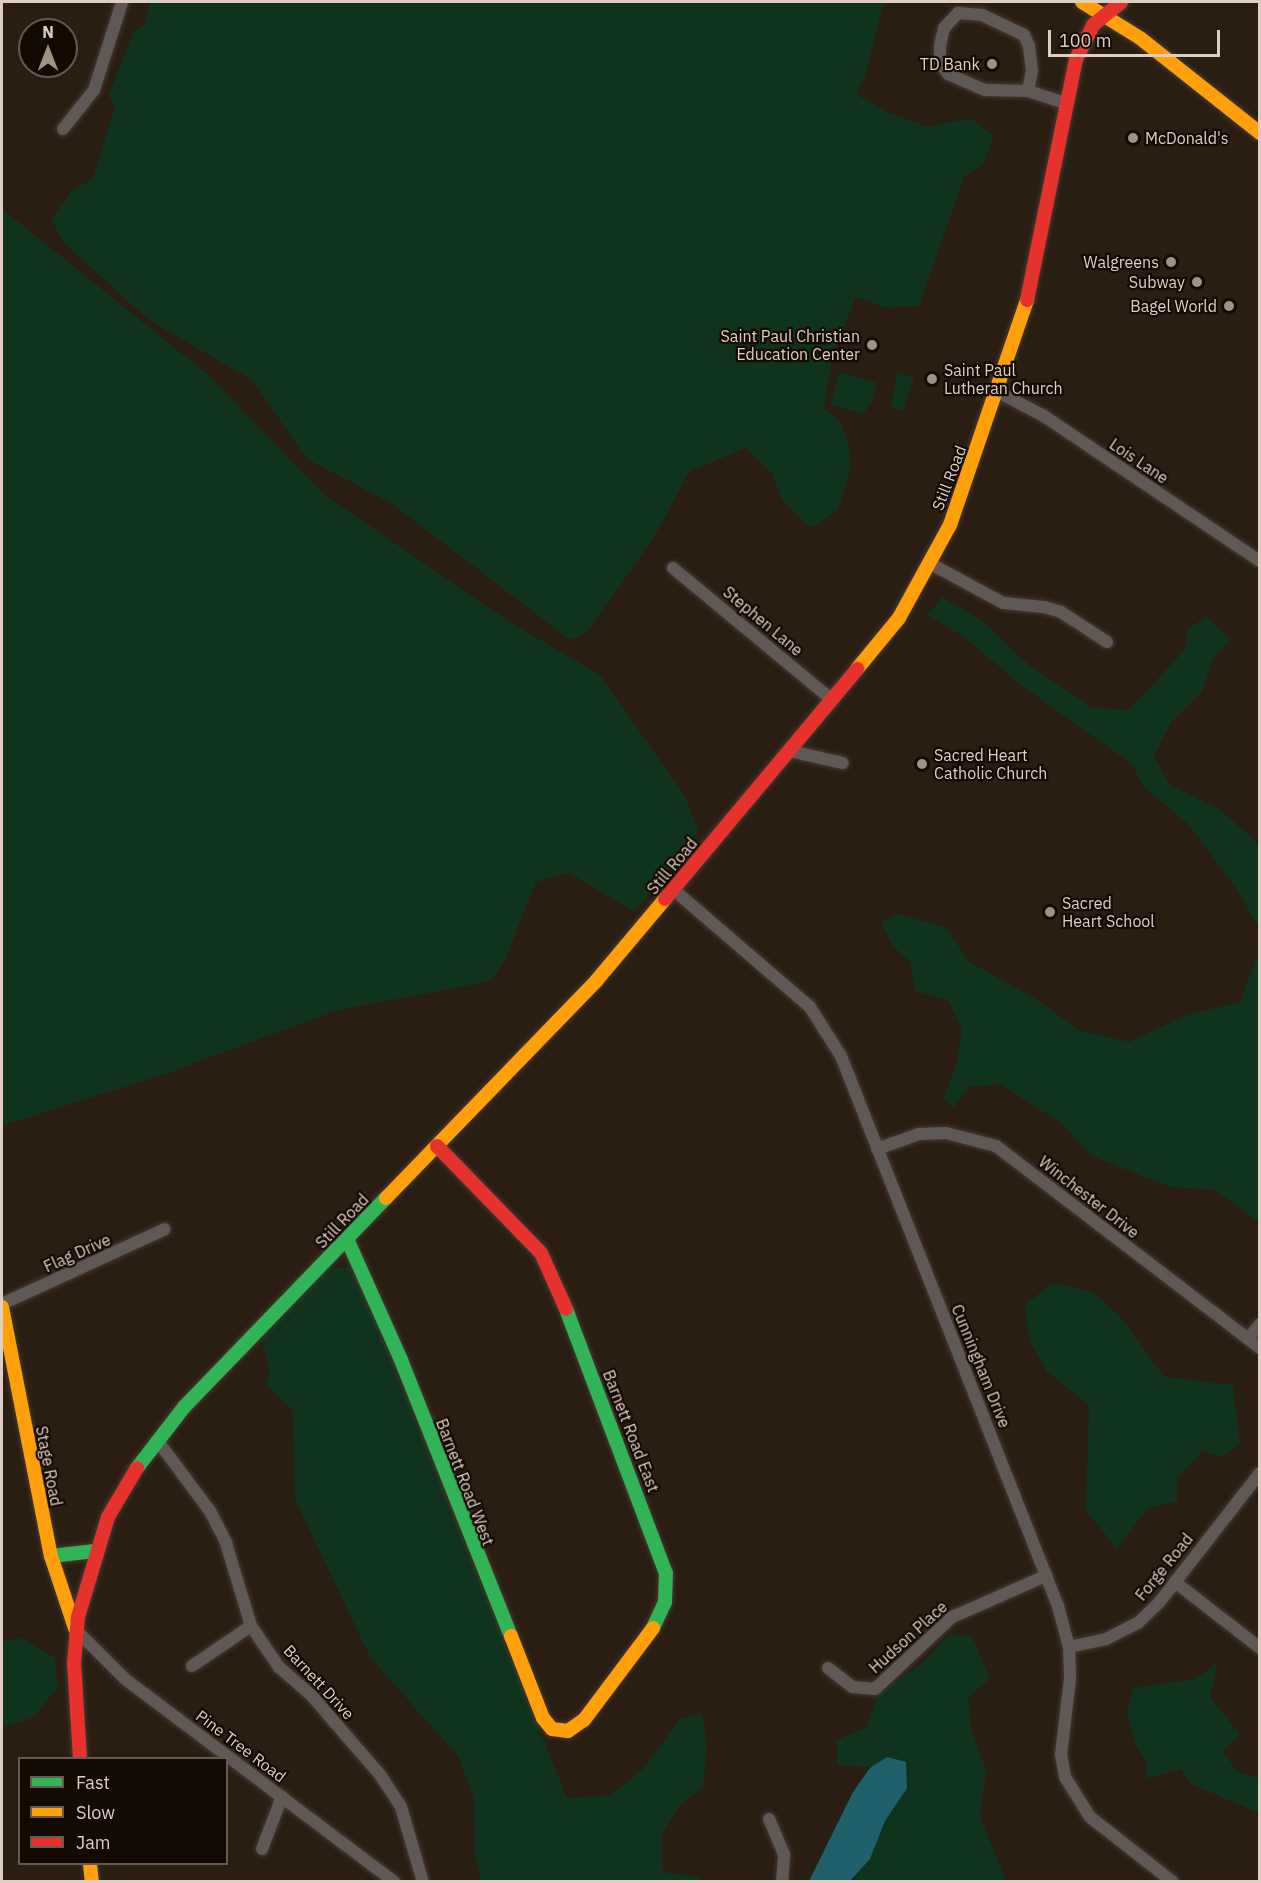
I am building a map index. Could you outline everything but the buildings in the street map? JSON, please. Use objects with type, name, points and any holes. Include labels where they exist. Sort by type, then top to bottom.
[{"type":"main road","points":[[1082,2],[1105,14],[1260,133]]},
{"type":"main road","name":"Still Road","points":[[76,1630],[95,1551],[125,1484],[157,1440],[346,1239],[597,980],[899,618],[931,564],[950,525],[998,392],[1030,290],[1058,160],[1065,103],[1085,36],[1105,14],[1120,2]]},
{"type":"main road","name":"Barnett Road East","points":[[437,1146],[541,1252],[554,1276],[666,1573],[666,1602],[652,1630],[584,1720],[559,1732]]},
{"type":"main road","name":"Barnett Road West","points":[[346,1239],[401,1360],[543,1718],[559,1732]]},
{"type":"main road","name":"Stage Road","points":[[2,1306],[51,1556],[76,1630]]},
{"type":"main road","points":[[51,1556],[95,1551]]},
{"type":"main road","points":[[76,1630],[76,1714],[80,1757]]},
{"type":"main road","points":[[90,1865],[92,1881]]},
{"type":"street","points":[[63,129],[94,90],[122,2]]},
{"type":"street","points":[[1028,91],[1032,71],[1029,46],[1024,35],[982,15],[957,7],[944,28],[940,46],[940,62],[948,74],[985,90],[1028,91],[1065,103]]},
{"type":"street","name":"Lois Lane","points":[[998,392],[1044,416],[1260,561]]},
{"type":"street","points":[[931,564],[1003,603],[1044,606],[1061,612],[1107,642]]},
{"type":"street","name":"Stephen Lane","points":[[673,568],[832,700]]},
{"type":"street","points":[[790,751],[843,763]]},
{"type":"street","name":"Cunningham Drive","points":[[674,890],[810,1007],[841,1056],[1046,1576],[1069,1647],[1070,1679],[1061,1754],[1065,1777],[1090,1817],[1173,1881]]},
{"type":"street","name":"Winchester Drive","points":[[878,1149],[919,1134],[946,1132],[996,1146],[1260,1348]]},
{"type":"street","name":"Flag Drive","points":[[2,1306],[165,1229]]},
{"type":"street","points":[[1248,1339],[1260,1324]]},
{"type":"street","name":"Barnett Drive","points":[[157,1440],[210,1511],[226,1543],[251,1626],[279,1667],[312,1696],[381,1776],[405,1815],[423,1881]]},
{"type":"street","name":"Forge Road","points":[[1069,1647],[1125,1630],[1158,1604],[1260,1473]]},
{"type":"street","name":"Hudson Place","points":[[828,1668],[852,1687],[875,1689],[952,1617],[1046,1576]]},
{"type":"street","points":[[1175,1582],[1260,1648]]},
{"type":"street","points":[[192,1666],[251,1626]]},
{"type":"street","name":"Pine Tree Road","points":[[76,1630],[125,1680],[394,1881]]},
{"type":"street","points":[[261,1849],[282,1797]]},
{"type":"street","points":[[769,1818],[784,1855],[782,1881]]},
{"type":"green space","points":[[150,2],[884,2],[865,76],[856,94],[885,111],[928,127],[970,118],[994,136],[983,164],[964,177],[919,306],[887,308],[856,297],[833,354],[824,408],[840,421],[849,444],[850,471],[838,510],[811,528],[782,499],[772,473],[745,448],[689,472],[654,537],[624,580],[586,633],[570,640],[391,503],[307,459],[252,380],[149,320],[65,244],[51,220],[70,193],[93,178],[115,108],[109,95],[133,33],[145,24]]},
{"type":"green space","points":[[2,209],[206,373],[326,496],[511,623],[600,675],[685,796],[698,831],[635,912],[569,873],[536,882],[505,960],[491,981],[335,1011],[168,1073],[2,1126]]},
{"type":"green space","points":[[839,372],[877,383],[874,398],[863,414],[831,405]]},
{"type":"green space","points":[[897,372],[914,377],[903,411],[891,407]]},
{"type":"green space","points":[[942,597],[981,620],[1030,666],[1091,707],[1128,710],[1185,650],[1188,629],[1206,617],[1231,639],[1213,659],[1202,691],[1171,722],[1154,756],[1170,785],[1221,810],[1259,845],[1259,928],[1238,891],[1189,825],[1144,787],[1131,763],[1022,686],[963,636],[927,615]]},
{"type":"green space","points":[[898,914],[946,927],[969,962],[1038,1000],[1078,1030],[1129,1042],[1187,1015],[1240,1002],[1259,952],[1259,1222],[1215,1190],[1170,1187],[1092,1156],[1060,1122],[1000,1084],[969,1087],[953,1108],[944,1098],[956,1065],[962,1030],[948,1000],[915,991],[911,963],[894,947],[881,923]]},
{"type":"green space","points":[[347,1267],[360,1281],[567,1798],[611,1795],[644,1768],[681,1718],[702,1714],[707,1745],[703,1787],[679,1806],[662,1835],[663,1872],[697,1877],[702,1881],[481,1881],[475,1855],[474,1798],[458,1756],[370,1657],[295,1499],[293,1411],[267,1386],[269,1369],[262,1339],[329,1269]]},
{"type":"green space","points":[[1052,1283],[1093,1292],[1120,1316],[1164,1377],[1233,1385],[1240,1444],[1222,1457],[1202,1451],[1177,1477],[1177,1502],[1148,1508],[1117,1548],[1086,1511],[1089,1405],[1047,1372],[1029,1339],[1025,1305]]},
{"type":"green space","points":[[949,1635],[972,1636],[990,1678],[968,1699],[971,1728],[986,1771],[980,1816],[1006,1881],[850,1881],[870,1859],[885,1821],[907,1788],[887,1757],[870,1768],[837,1765],[837,1740],[866,1728],[878,1695],[922,1663]]},
{"type":"green space","points":[[21,1638],[55,1658],[58,1688],[32,1718],[2,1727],[2,1641]]},
{"type":"green space","points":[[1218,1662],[1210,1697],[1240,1734],[1223,1752],[1237,1771],[1259,1779],[1259,1813],[1191,1784],[1181,1769],[1147,1779],[1147,1763],[1135,1743],[1127,1713],[1133,1688],[1195,1679]]},
{"type":"water","points":[[887,1757],[906,1762],[907,1788],[885,1821],[870,1859],[850,1881],[809,1881],[853,1792],[870,1768]]},
{"type":"traffic: fast","points":[[137,1468],[185,1406],[386,1198]]},
{"type":"traffic: fast","points":[[347,1239],[401,1360],[511,1636]]},
{"type":"traffic: fast","points":[[566,1309],[666,1573],[665,1602],[653,1628]]},
{"type":"traffic: fast","points":[[51,1556],[95,1551]]},
{"type":"traffic: slow","points":[[1082,2],[1140,38],[1260,133]]},
{"type":"traffic: slow","points":[[857,669],[899,618],[950,525],[1027,300]]},
{"type":"traffic: slow","points":[[386,1198],[597,980],[665,899]]},
{"type":"traffic: slow","points":[[2,1307],[51,1556],[75,1628]]},
{"type":"traffic: slow","points":[[511,1636],[543,1718],[552,1729],[568,1731],[584,1720],[653,1628]]},
{"type":"traffic: slow","points":[[90,1865],[92,1882]]},
{"type":"traffic: jam","points":[[1027,300],[1076,59],[1093,25],[1121,2]]},
{"type":"traffic: jam","points":[[665,899],[857,669]]},
{"type":"traffic: jam","points":[[437,1146],[541,1253],[566,1309]]},
{"type":"traffic: jam","points":[[80,1757],[74,1663],[78,1617],[108,1517],[137,1468]]},
{"type":"place","name":"TD Bank","points":[[992,64]]},
{"type":"place","name":"McDonald's","points":[[1133,138]]},
{"type":"place","name":"Walgreens","points":[[1171,262]]},
{"type":"place","name":"Subway","points":[[1197,282]]},
{"type":"place","name":"Bagel World","points":[[1229,306]]},
{"type":"place","name":"Saint Paul Christian Education Center","points":[[872,345]]},
{"type":"place","name":"Saint Paul Lutheran Church","points":[[932,379]]},
{"type":"place","name":"Sacred Heart Catholic Church","points":[[922,764]]},
{"type":"place","name":"Sacred Heart School","points":[[1050,912]]}]
